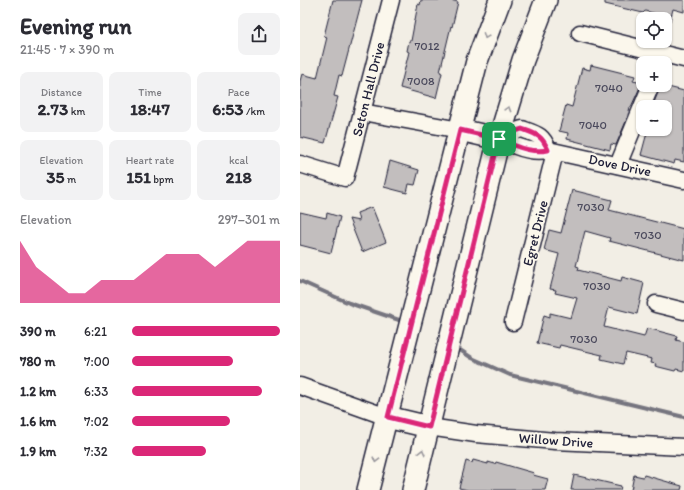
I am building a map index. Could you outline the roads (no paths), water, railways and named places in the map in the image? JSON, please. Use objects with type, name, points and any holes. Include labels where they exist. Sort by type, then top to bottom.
[{"type":"main road","points":[[368,490],[388,417],[477,61],[500,0]]},
{"type":"main road","points":[[413,490],[523,60],[546,0]]},
{"type":"main road","points":[[460,130],[503,140]]},
{"type":"main road","points":[[388,417],[429,427]]},
{"type":"street","name":"Seton Hall Drive","points":[[300,164],[345,178],[391,0]]},
{"type":"street","points":[[580,33],[655,56]]},
{"type":"street","points":[[672,58],[684,59]]},
{"type":"street","points":[[618,165],[648,92]]},
{"type":"street","points":[[362,112],[460,130]]},
{"type":"street","points":[[503,140],[538,152],[551,151]]},
{"type":"street","name":"Dove Drive","points":[[551,151],[684,180]]},
{"type":"street","name":"Egret Drive","points":[[513,322],[551,151]]},
{"type":"street","points":[[656,304],[684,311]]},
{"type":"street","points":[[301,391],[388,417]]},
{"type":"street","name":"Willow Drive","points":[[429,427],[484,435],[555,441],[684,447]]},
{"type":"waterway","points":[[300,281],[349,303],[405,322]]},
{"type":"waterway","points":[[460,350],[472,358],[510,375],[684,417]]}]
